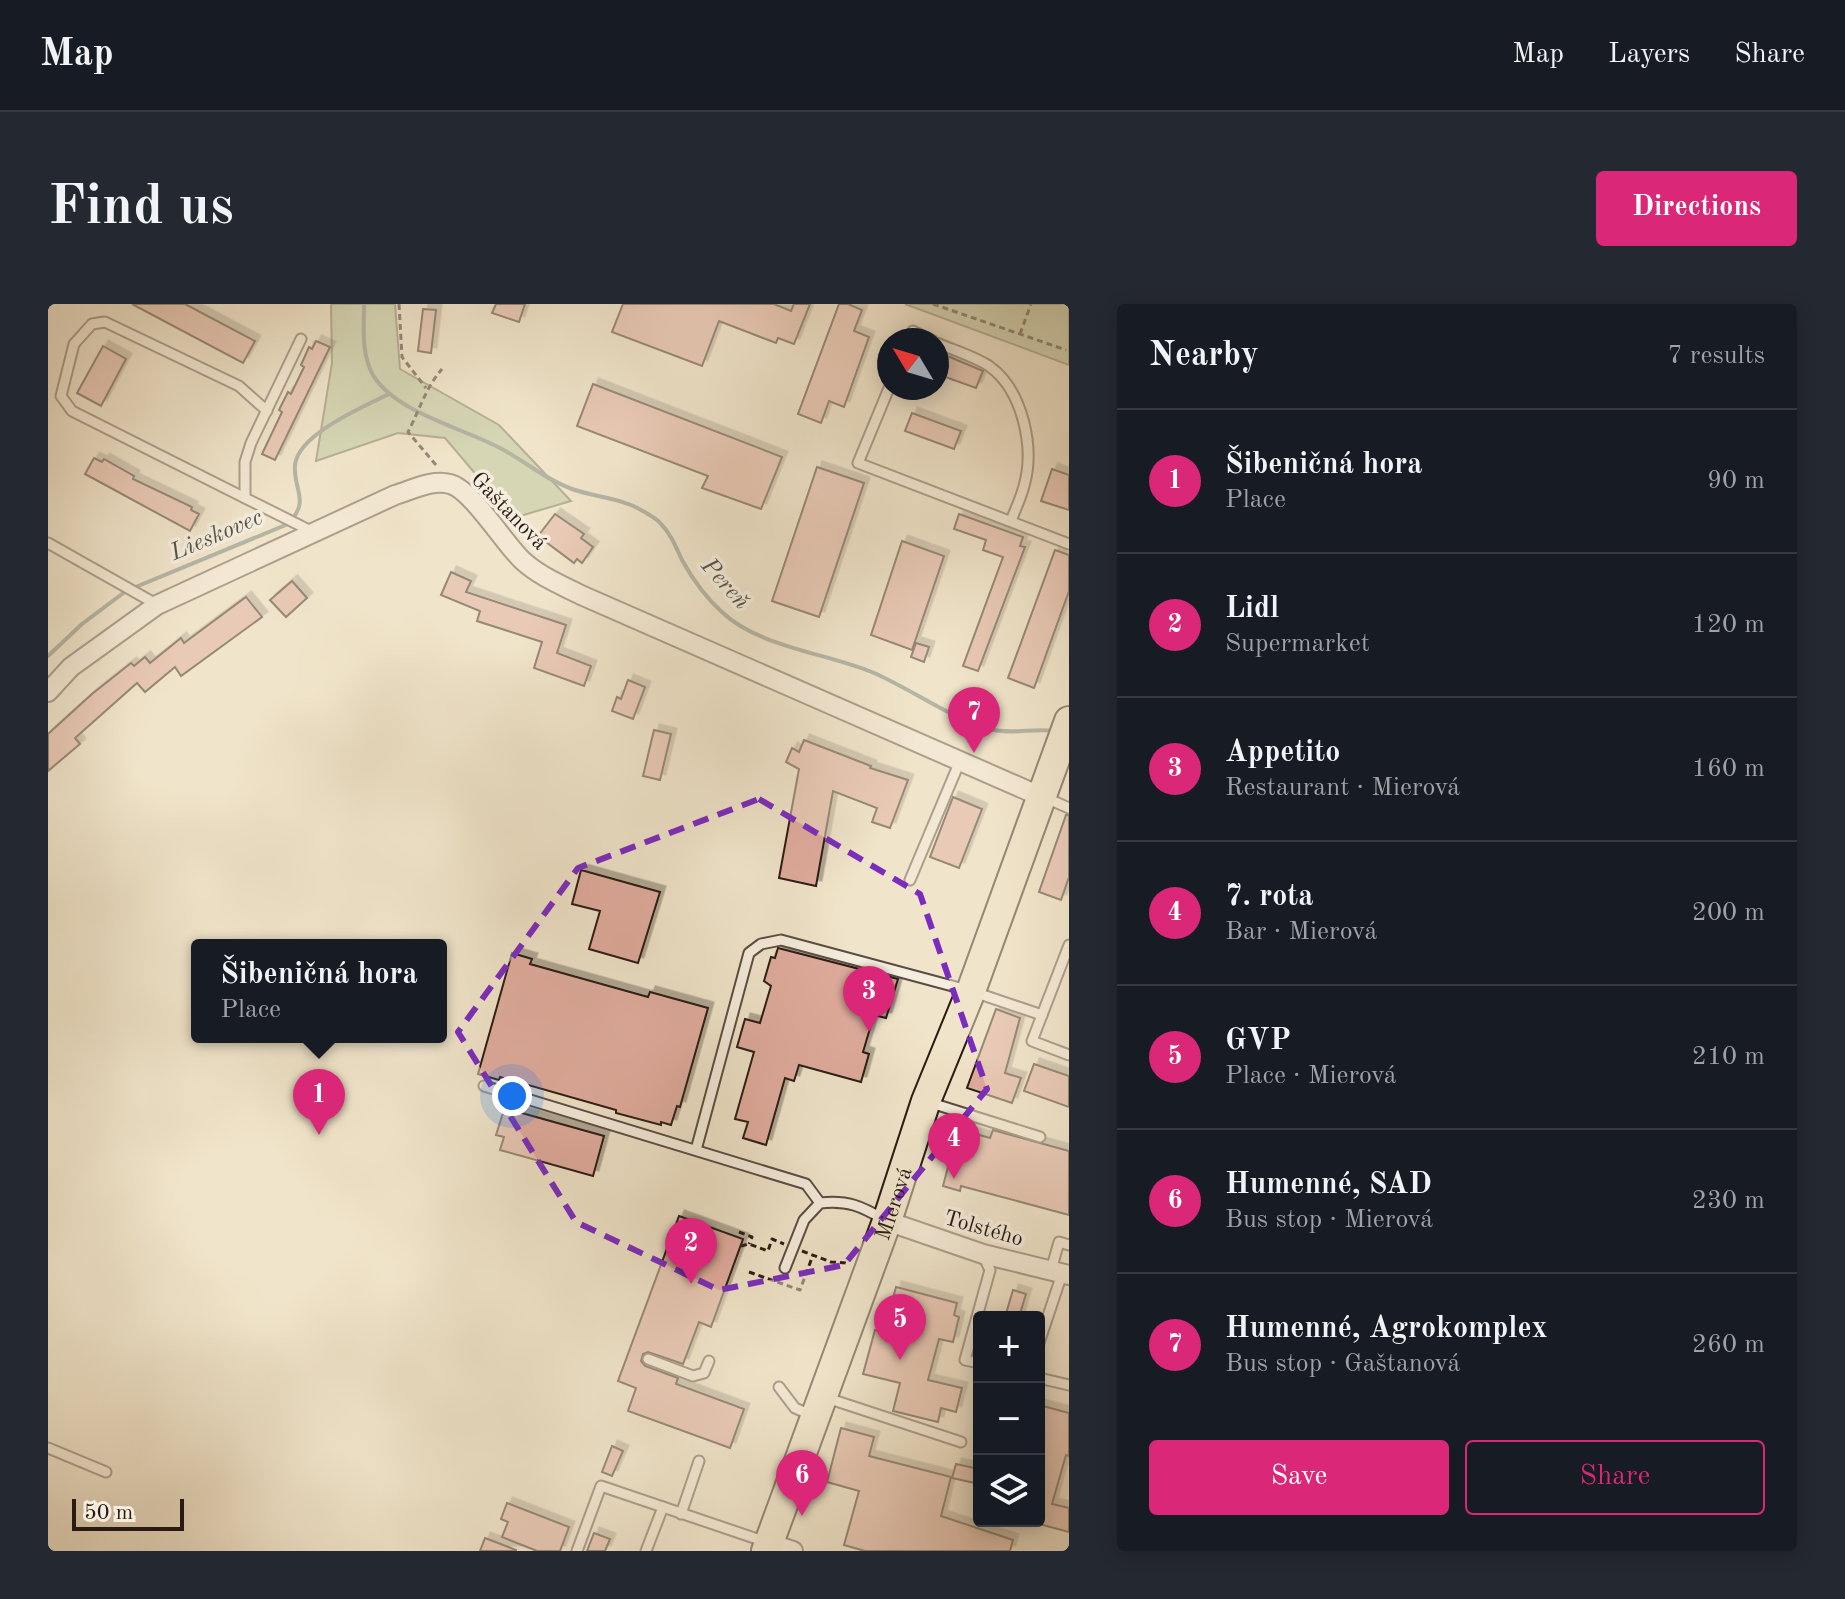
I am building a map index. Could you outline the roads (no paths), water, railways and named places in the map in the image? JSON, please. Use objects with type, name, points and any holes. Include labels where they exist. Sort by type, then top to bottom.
[{"type":"main road","name":"Mierová","points":[[776,1548],[819,1407],[887,1221],[926,1101],[971,991],[1069,721]]},
{"type":"street","name":"Gaštanová","points":[[48,692],[71,667],[157,605],[395,495],[434,482],[451,484],[464,491],[510,547],[539,573],[581,595],[1042,797]]},
{"type":"street","name":"Tolstého","points":[[887,1221],[983,1254],[1061,1273]]},
{"type":"lane","points":[[267,411],[239,386],[105,322],[92,324],[74,344],[61,396],[72,411],[315,533]]},
{"type":"lane","points":[[245,498],[245,462],[301,339]]},
{"type":"lane","points":[[949,348],[989,366],[1019,407],[1026,436],[1028,465],[1025,485],[1011,521]]},
{"type":"lane","points":[[884,400],[858,463],[1069,544]]},
{"type":"lane","points":[[48,543],[157,605]]},
{"type":"lane","points":[[910,880],[960,761]]},
{"type":"lane","points":[[1042,797],[1069,808]]},
{"type":"lane","points":[[696,1150],[749,953],[761,944],[781,940],[971,991],[1042,1015]]},
{"type":"lane","points":[[1069,945],[1065,966],[1032,1041],[1069,1055]]},
{"type":"lane","points":[[484,1086],[806,1184],[820,1203]]},
{"type":"lane","points":[[926,1101],[1040,1137]]},
{"type":"lane","points":[[785,1268],[804,1220],[820,1203],[843,1200],[887,1221]]},
{"type":"lane","points":[[1045,1324],[1061,1273],[1059,1242],[1069,1245]]},
{"type":"lane","points":[[979,1311],[990,1270],[983,1254]]},
{"type":"lane","points":[[973,1331],[965,1360],[973,1362]]},
{"type":"lane","points":[[648,1359],[693,1376],[704,1373],[709,1361]]},
{"type":"lane","points":[[1045,1379],[1069,1385]]},
{"type":"lane","points":[[779,1387],[795,1408],[819,1407],[961,1442]]},
{"type":"lane","points":[[48,1448],[106,1472]]},
{"type":"lane","points":[[681,1514],[699,1461]]},
{"type":"lane","points":[[577,1551],[601,1486],[776,1548]]},
{"type":"lane","points":[[646,1551],[663,1507]]},
{"type":"waterway","name":"Pereň","points":[[364,304],[364,340],[369,367],[383,388],[413,409],[498,447],[562,485],[625,503],[652,516],[668,532],[700,588],[738,625],[775,642],[874,673],[959,718],[989,729],[1055,731]]},
{"type":"waterway","name":"Lieskovec","points":[[48,656],[82,624],[126,591],[288,524],[300,502],[295,474],[299,454],[334,422],[389,394]]},
{"type":"place","name":"Humenné, Agrokomplex","points":[[974,753]]},
{"type":"place","name":"Appetito","points":[[869,1032]]},
{"type":"place","name":"Šibeničná hora","points":[[319,1135]]},
{"type":"place","name":"7. rota","points":[[954,1179]]},
{"type":"place","name":"Lidl","points":[[691,1284]]},
{"type":"place","name":"GVP","points":[[900,1360]]},
{"type":"place","name":"Humenné, SAD","points":[[802,1516]]}]
